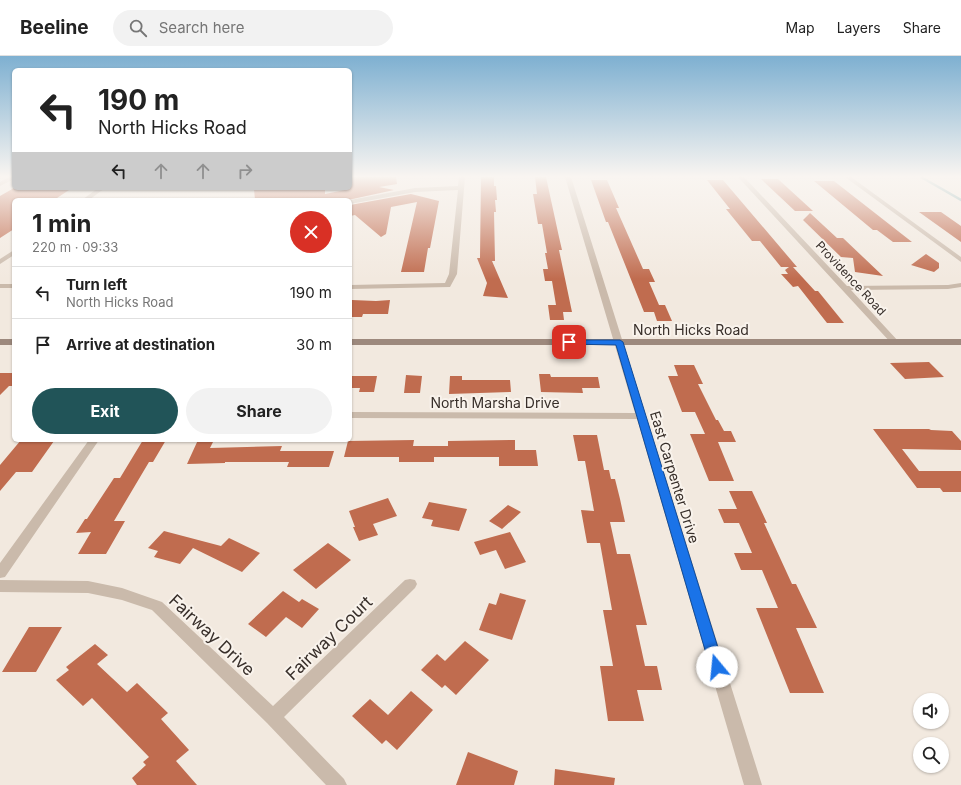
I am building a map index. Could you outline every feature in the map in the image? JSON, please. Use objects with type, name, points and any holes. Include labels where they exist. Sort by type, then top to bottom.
[{"type":"main road","points":[[0,342],[12,342]]},
{"type":"main road","name":"North Hicks Road","points":[[352,342],[961,342]]},
{"type":"street","points":[[352,287],[447,285],[452,274],[459,211]]},
{"type":"street","name":"East Carpenter Drive","points":[[579,211],[620,342],[753,785]]},
{"type":"street","name":"Providence Road","points":[[773,211],[895,342]]},
{"type":"street","points":[[894,211],[961,260]]},
{"type":"street","points":[[0,262],[12,253]]},
{"type":"street","points":[[845,288],[948,287],[961,285]]},
{"type":"street","points":[[0,286],[12,286]]},
{"type":"street","name":"North Marsha Drive","points":[[352,415],[641,416]]},
{"type":"street","points":[[0,573],[93,442]]},
{"type":"street","name":"Fairway Court","points":[[272,717],[410,584]]},
{"type":"street","name":"Fairway Drive","points":[[0,586],[88,587],[122,594],[157,606],[272,717],[338,785]]},
{"type":"building","points":[[0,211],[12,211],[12,230],[0,238]]},
{"type":"building","points":[[352,211],[390,211],[386,234],[381,237],[355,215],[352,216]]},
{"type":"building","points":[[415,211],[437,211],[424,272],[401,272]]},
{"type":"building","points":[[481,211],[496,211],[494,212],[495,261],[492,261],[508,298],[483,296],[487,283],[477,258],[480,258]]},
{"type":"building","points":[[536,211],[553,211],[562,250],[559,250],[572,312],[563,312],[564,320],[550,320],[548,305],[556,305],[552,281],[545,281],[543,269],[548,269],[545,253],[547,253],[542,224],[538,224]]},
{"type":"building","points":[[602,211],[617,211],[643,269],[649,269],[655,282],[649,282],[659,305],[665,305],[672,321],[657,321],[654,312],[644,312],[608,222],[606,222]]},
{"type":"building","points":[[728,211],[749,211],[797,267],[793,267],[815,291],[818,291],[844,323],[827,323],[798,286],[793,287],[781,274],[788,274],[785,270],[789,267],[781,267],[760,241],[752,241]]},
{"type":"building","points":[[850,211],[872,211],[912,242],[893,242],[877,230],[873,230]]},
{"type":"building","points":[[919,212],[941,212],[961,226],[961,242]]},
{"type":"building","points":[[810,213],[837,238],[843,238],[883,276],[855,272],[853,258],[841,257],[803,220]]},
{"type":"building","points":[[926,254],[939,263],[939,268],[934,272],[911,265]]},
{"type":"building","points":[[352,300],[390,300],[388,314],[363,314],[362,317],[352,317]]},
{"type":"building","points":[[929,362],[944,377],[905,379],[890,363]]},
{"type":"building","points":[[674,365],[694,365],[703,384],[698,384],[716,420],[718,420],[724,431],[731,431],[736,442],[718,442],[734,481],[709,481],[690,434],[705,434],[695,412],[682,412],[668,376],[678,376]]},
{"type":"building","points":[[0,373],[12,373],[12,386],[9,386],[0,395]]},
{"type":"building","points":[[539,374],[550,374],[551,377],[598,377],[600,388],[582,388],[583,393],[541,392]]},
{"type":"building","points":[[406,375],[422,376],[420,393],[404,393]]},
{"type":"building","points":[[352,376],[377,376],[374,392],[359,392],[360,388],[352,388]]},
{"type":"building","points":[[450,376],[462,376],[462,380],[510,380],[511,392],[449,394]]},
{"type":"building","points":[[873,429],[929,429],[952,431],[961,441],[961,450],[902,449],[919,471],[961,471],[961,492],[943,492],[940,488],[917,488]]},
{"type":"building","points":[[573,435],[597,435],[604,470],[609,470],[611,479],[615,479],[620,499],[625,522],[610,522],[617,554],[630,554],[647,625],[636,625],[645,666],[657,666],[662,690],[637,690],[644,721],[608,721],[600,666],[613,666],[603,610],[612,610],[600,543],[587,543],[581,510],[594,511],[585,461],[578,461]]},
{"type":"building","points":[[414,440],[413,446],[448,446],[448,441],[515,440],[515,450],[536,450],[538,466],[499,466],[499,457],[434,457],[434,462],[399,462],[399,457],[344,457],[348,442]]},
{"type":"building","points":[[19,442],[53,442],[32,472],[16,472],[0,491],[0,465]]},
{"type":"building","points":[[142,442],[165,442],[153,462],[149,462],[114,521],[125,521],[106,554],[78,554],[91,532],[76,533],[114,478],[120,478]]},
{"type":"building","points":[[197,442],[213,442],[210,448],[282,446],[280,451],[334,451],[329,467],[287,467],[289,462],[225,462],[187,464]]},
{"type":"building","points":[[729,491],[752,491],[767,523],[764,523],[792,584],[796,584],[817,628],[796,628],[824,693],[790,693],[756,608],[778,608],[762,570],[741,570],[734,553],[752,553],[739,523],[724,523],[718,509],[737,509]]},
{"type":"building","points":[[388,498],[397,516],[373,524],[378,535],[359,541],[353,527],[355,527],[349,511]]},
{"type":"building","points":[[429,502],[467,509],[459,531],[431,526],[433,520],[422,518]]},
{"type":"building","points":[[508,505],[521,512],[502,529],[489,521]]},
{"type":"building","points":[[164,531],[221,546],[229,538],[260,553],[242,572],[193,548],[180,564],[154,557],[158,551],[148,548]]},
{"type":"building","points":[[510,532],[526,562],[505,569],[496,550],[480,555],[474,542]]},
{"type":"building","points":[[328,543],[351,560],[316,589],[293,570]]},
{"type":"building","points":[[283,591],[299,602],[302,599],[319,609],[302,628],[286,617],[266,637],[248,624]]},
{"type":"building","points":[[500,593],[526,600],[512,640],[479,630],[489,603],[496,605]]},
{"type":"building","points":[[29,627],[62,627],[36,672],[2,672]]},
{"type":"building","points":[[465,641],[489,660],[456,695],[445,685],[442,688],[421,670],[437,654],[445,661]]},
{"type":"building","points":[[95,644],[108,655],[97,664],[127,692],[137,683],[168,713],[161,719],[189,750],[176,761],[197,785],[137,785],[132,778],[146,765],[143,762],[149,757],[92,698],[83,706],[56,680],[69,670],[66,667]]},
{"type":"building","points":[[411,691],[433,710],[397,750],[386,740],[382,744],[352,716],[370,699],[388,715]]},
{"type":"building","points":[[468,752],[518,771],[514,785],[456,785]]},
{"type":"building","points":[[555,769],[615,778],[614,785],[554,785]]},
{"type":"route","points":[[569,342],[620,342],[717,667]]}]
